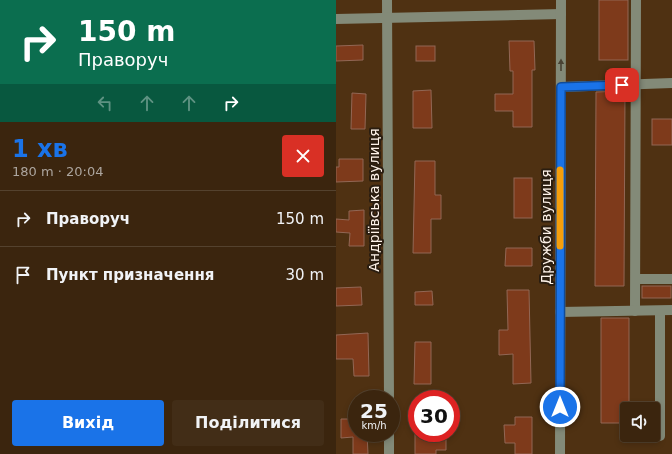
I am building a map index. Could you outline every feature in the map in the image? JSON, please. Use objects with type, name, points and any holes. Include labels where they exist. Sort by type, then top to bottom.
[{"type":"street","name":"Андріївська вулиця","points":[[387,0],[389,390]]},
{"type":"street","name":"Дружби вулиця","points":[[560,454],[561,0]]},
{"type":"street","points":[[636,0],[636,311]]},
{"type":"street","points":[[336,18],[561,14]]},
{"type":"street","points":[[561,87],[672,84]]},
{"type":"street","points":[[636,279],[672,279]]},
{"type":"street","points":[[560,312],[672,310]]},
{"type":"street","points":[[660,311],[660,402]]},
{"type":"street","points":[[389,442],[389,454]]},
{"type":"building","points":[[599,0],[628,0],[628,60],[599,60]]},
{"type":"building","points":[[509,41],[534,41],[535,70],[532,70],[532,127],[513,127],[513,111],[495,111],[495,94],[513,94],[513,71],[510,71]]},
{"type":"building","points":[[363,45],[363,60],[336,61],[336,46]]},
{"type":"building","points":[[416,46],[435,46],[435,61],[416,61]]},
{"type":"building","points":[[431,90],[432,128],[413,128],[413,91]]},
{"type":"building","points":[[625,91],[624,286],[595,286],[596,92]]},
{"type":"building","points":[[352,93],[366,94],[365,129],[351,129]]},
{"type":"building","points":[[652,119],[672,119],[672,145],[652,145]]},
{"type":"building","points":[[339,159],[363,159],[363,181],[336,182],[336,167],[339,167]]},
{"type":"building","points":[[415,161],[435,161],[435,195],[441,195],[441,219],[431,219],[431,253],[413,253]]},
{"type":"building","points":[[514,178],[532,178],[532,218],[514,218]]},
{"type":"building","points":[[364,210],[364,246],[349,246],[350,233],[336,232],[336,219],[349,220],[349,211]]},
{"type":"building","points":[[506,248],[532,248],[532,266],[505,266]]},
{"type":"building","points":[[642,286],[671,286],[671,298],[642,298]]},
{"type":"building","points":[[361,287],[362,305],[336,306],[336,288]]},
{"type":"building","points":[[507,290],[529,290],[531,383],[513,384],[513,354],[499,355],[499,330],[508,330]]},
{"type":"building","points":[[432,291],[433,305],[415,305],[415,292]]},
{"type":"building","points":[[601,318],[629,318],[629,402],[620,402],[620,423],[601,423]]},
{"type":"building","points":[[368,333],[369,376],[354,376],[353,359],[336,359],[336,335]]},
{"type":"building","points":[[415,342],[431,342],[431,384],[414,384]]},
{"type":"building","points":[[515,417],[532,417],[532,454],[515,454],[515,443],[505,443],[504,425],[515,425]]},
{"type":"building","points":[[341,419],[348,419],[348,437],[341,438]]},
{"type":"building","points":[[353,442],[367,442],[368,454],[353,454]]},
{"type":"building","points":[[415,442],[446,442],[446,450],[436,450],[436,454],[415,454]]},
{"type":"slow traffic","points":[[560,170],[560,246]]},
{"type":"route","points":[[560,407],[561,87],[622,85]]}]
